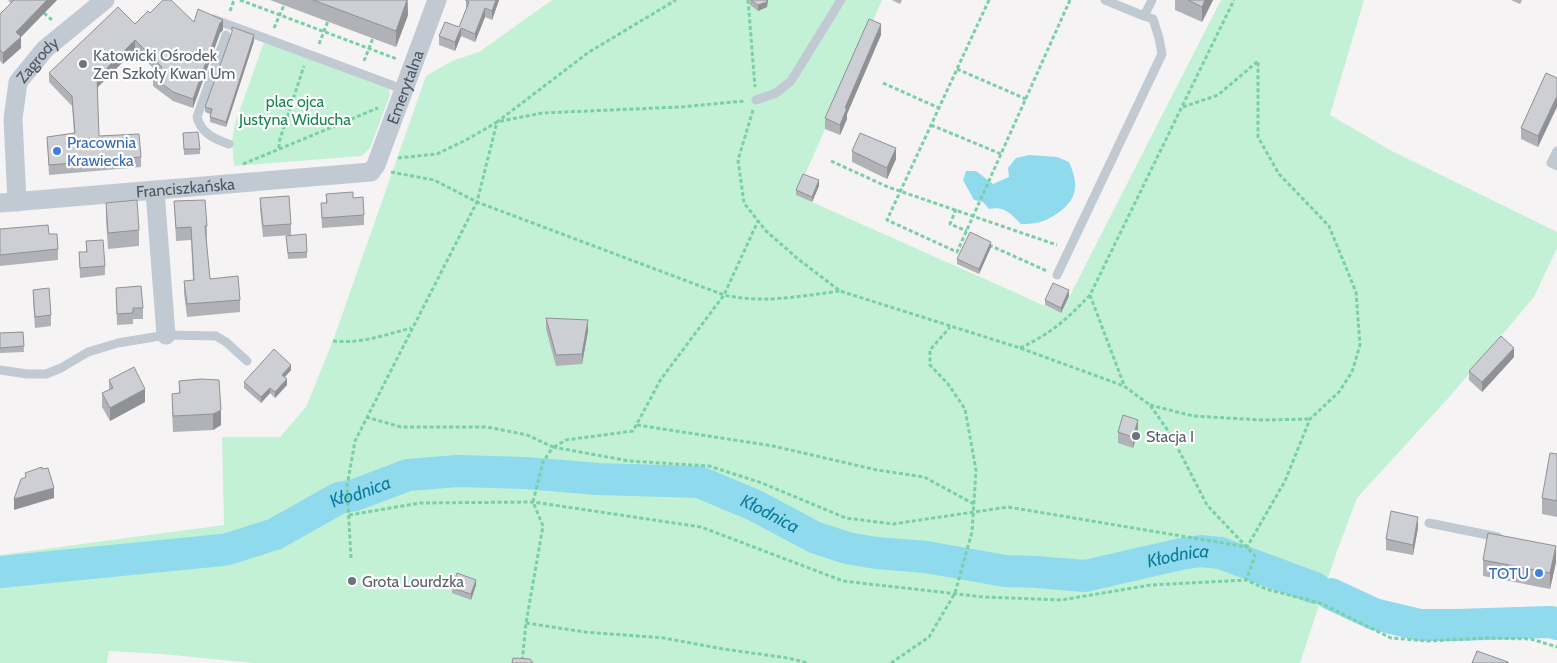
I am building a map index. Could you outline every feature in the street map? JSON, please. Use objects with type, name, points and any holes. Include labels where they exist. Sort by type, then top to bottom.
[{"type":"street","name":"Zagrody","points":[[8,202],[13,119],[18,82],[45,49],[105,0]]},
{"type":"street","name":"Emerytalna","points":[[374,169],[400,89],[437,0]]},
{"type":"street","name":"Franciszkańska","points":[[8,202],[155,191],[374,169]]},
{"type":"street","points":[[155,191],[166,336]]},
{"type":"lane","points":[[756,100],[776,92],[791,81],[841,0]]},
{"type":"lane","points":[[1057,275],[1162,54],[1153,19],[1105,0]]},
{"type":"lane","points":[[1144,16],[1152,0]]},
{"type":"lane","points":[[203,15],[400,89]]},
{"type":"lane","points":[[226,35],[197,117],[200,126],[206,132],[219,141],[229,144]]},
{"type":"lane","points":[[1557,151],[1551,164],[1557,166]]},
{"type":"lane","points":[[0,370],[27,374],[46,374],[61,368],[88,352],[118,343],[166,336],[216,336],[226,342],[246,361]]},
{"type":"lane","points":[[1429,524],[1511,539]]},
{"type":"path","points":[[240,0],[404,62],[400,89],[390,103],[279,148],[238,168],[248,168]]},
{"type":"path","points":[[374,169],[392,159],[437,154],[468,140],[497,122],[589,52],[676,0]]},
{"type":"path","points":[[748,0],[756,100],[738,160],[744,203],[766,231],[798,259],[840,291],[1020,348],[1124,386],[1150,405],[1171,435],[1207,506],[1255,556],[1246,580]]},
{"type":"path","points":[[989,0],[887,220],[957,252],[1070,0]]},
{"type":"path","points":[[1020,348],[1043,337],[1067,319],[1090,295],[1234,0]]},
{"type":"path","points":[[270,40],[284,5]]},
{"type":"path","points":[[279,148],[279,142],[311,55],[328,21]]},
{"type":"path","points":[[360,74],[373,38]]},
{"type":"path","points":[[1182,108],[1218,95],[1258,61],[1258,137],[1279,174],[1329,226],[1356,292],[1360,345],[1352,372],[1339,392],[1310,419],[1285,481],[1247,547]]},
{"type":"path","points":[[957,68],[1026,99]]},
{"type":"path","points":[[883,83],[939,108]]},
{"type":"path","points":[[497,122],[542,113],[680,107],[756,100]]},
{"type":"path","points":[[351,558],[346,486],[355,441],[477,202],[497,122]]},
{"type":"path","points":[[931,125],[1002,154]]},
{"type":"path","points":[[831,161],[901,191],[1070,249]]},
{"type":"path","points":[[374,169],[434,180],[477,202],[724,295],[744,300],[766,300],[840,291]]},
{"type":"path","points":[[956,209],[950,224],[974,238]]},
{"type":"path","points":[[522,663],[526,623],[543,526],[533,502],[543,462],[553,447],[566,440],[633,431],[661,379],[724,295],[758,221]]},
{"type":"path","points":[[982,242],[1057,275]]},
{"type":"path","points":[[1090,295],[1124,386]]},
{"type":"path","points":[[891,663],[929,637],[955,593],[972,532],[976,470],[965,409],[948,384],[930,365],[930,350],[950,327]]},
{"type":"path","points":[[333,341],[364,341],[412,328]]},
{"type":"path","points":[[1150,405],[1193,416],[1262,420],[1310,419]]},
{"type":"path","points":[[366,417],[401,427],[487,426],[528,435],[553,447],[629,461],[709,466],[762,482],[846,518],[893,524],[1008,507],[1247,547]]},
{"type":"path","points":[[637,425],[773,446],[876,470],[924,477],[974,504]]},
{"type":"path","points":[[349,515],[420,503],[533,502],[700,526],[843,581],[984,597],[1061,600],[1151,585],[1246,580],[1266,589],[1320,603],[1391,638],[1428,641],[1487,638],[1531,639],[1557,647]]},
{"type":"path","points":[[526,623],[585,632],[664,638],[788,658],[808,663]]},
{"type":"green space","points":[[552,0],[882,0],[796,195],[1061,313],[1221,0],[1364,0],[1330,115],[1390,150],[1557,232],[1557,248],[1534,297],[1451,395],[1357,498],[1336,554],[1300,663],[253,663],[109,651],[107,663],[0,663],[0,555],[224,525],[222,437],[280,437],[306,407],[334,338],[426,76],[452,61],[479,52]]},
{"type":"green space","name":"plac ojca Justyna Widucha","points":[[264,42],[389,89],[390,95],[370,148],[362,156],[234,166],[232,141],[235,124]]},
{"type":"water","points":[[1029,155],[1057,157],[1069,162],[1074,178],[1075,191],[1070,202],[1058,213],[1040,222],[1021,224],[1004,210],[989,209],[983,202],[974,200],[963,180],[966,171],[976,171],[993,184],[1009,177],[1008,168],[1016,158]]},
{"type":"building","points":[[14,0],[47,0],[16,32],[21,37],[3,53],[0,50],[0,14]]},
{"type":"building","points":[[163,0],[171,0],[194,22],[198,9],[223,20],[220,23],[193,99],[173,92],[153,77],[162,67],[135,40],[97,78],[99,136],[139,134],[141,157],[49,165],[47,137],[75,133],[72,96],[49,73],[118,7],[135,24]]},
{"type":"building","points":[[313,0],[407,0],[396,31]]},
{"type":"building","points":[[466,0],[496,0],[492,11],[485,8],[475,34],[461,28],[455,42],[439,36],[445,22],[459,27],[469,2]]},
{"type":"building","points":[[751,0],[767,0],[767,2],[758,5]]},
{"type":"building","points":[[1188,0],[1205,0],[1202,7]]},
{"type":"building","points":[[869,19],[881,24],[845,108],[847,108],[840,125],[825,118]]},
{"type":"building","points":[[232,27],[254,35],[226,122],[210,117],[212,109],[205,107],[232,32]]},
{"type":"building","points":[[1546,73],[1557,78],[1557,96],[1538,136],[1521,128]]},
{"type":"building","points":[[198,132],[200,149],[184,149],[183,133]]},
{"type":"building","points":[[860,133],[896,148],[887,168],[852,151]]},
{"type":"building","points":[[803,174],[819,180],[812,197],[796,190]]},
{"type":"building","points":[[353,192],[353,198],[363,197],[364,215],[322,218],[321,203],[327,203],[326,194]]},
{"type":"building","points":[[289,196],[291,224],[263,226],[260,198]]},
{"type":"building","points":[[137,200],[139,230],[108,233],[106,203]]},
{"type":"building","points":[[205,200],[207,226],[205,226],[210,279],[238,276],[240,300],[187,304],[184,281],[194,280],[191,227],[176,228],[174,201]]},
{"type":"building","points":[[48,225],[49,234],[57,234],[58,249],[0,255],[0,229]]},
{"type":"building","points":[[970,232],[991,242],[979,269],[957,259]]},
{"type":"building","points":[[306,234],[307,252],[288,253],[286,236]]},
{"type":"building","points":[[103,240],[105,266],[80,268],[79,252],[87,252],[86,241]]},
{"type":"building","points":[[1053,283],[1069,290],[1061,308],[1045,300]]},
{"type":"building","points":[[141,286],[143,308],[133,308],[133,313],[117,314],[116,288]]},
{"type":"building","points":[[49,288],[51,315],[35,317],[33,290]]},
{"type":"building","points":[[546,318],[588,320],[582,354],[556,355]]},
{"type":"building","points":[[23,332],[24,346],[0,348],[0,333]]},
{"type":"building","points":[[1501,336],[1514,348],[1482,382],[1469,371]]},
{"type":"building","points":[[274,349],[291,365],[282,375],[287,379],[275,392],[270,388],[261,397],[244,382]]},
{"type":"building","points":[[134,367],[145,389],[110,408],[102,393],[113,388],[109,380]]},
{"type":"building","points":[[219,380],[221,410],[213,414],[173,416],[172,394],[180,393],[179,381]]},
{"type":"building","points":[[1123,415],[1138,420],[1133,437],[1118,432]]},
{"type":"building","points":[[1550,453],[1557,454],[1557,501],[1542,498]]},
{"type":"building","points":[[42,467],[42,469],[48,468],[54,488],[14,499],[21,479],[26,477],[25,473]]},
{"type":"building","points":[[1391,511],[1418,517],[1413,545],[1386,539]]},
{"type":"building","points":[[1488,533],[1556,546],[1550,573],[1483,560]]},
{"type":"building","points":[[457,573],[476,580],[471,594],[452,588]]},
{"type":"building","points":[[1477,651],[1508,662],[1508,663],[1472,663]]},
{"type":"building","points":[[513,658],[530,659],[533,663],[512,663]]},
{"type":"waterway","name":"Kłodnica","points":[[228,549],[275,534],[339,498],[355,495],[408,475],[457,471],[526,473],[598,479],[699,482],[754,505],[814,537],[847,548],[876,553],[926,557],[1005,571],[1085,576],[1201,551],[1220,553],[1315,588]]},
{"type":"waterway","name":"Kłodnica","points":[[0,572],[222,550]]},
{"type":"waterway","name":"Kłodnica","points":[[1331,594],[1374,614],[1420,625],[1551,622],[1557,624]]},
{"type":"place","name":"Katowicki Ośrodek Zen Szkoły Kwan Um","points":[[83,64]]},
{"type":"place","name":"Pracownia Krawiecka","points":[[57,151]]},
{"type":"place","name":"Stacja I","points":[[1136,436]]},
{"type":"place","name":"TOTU","points":[[1539,573]]},
{"type":"place","name":"Grota Lourdzka","points":[[352,581]]}]
